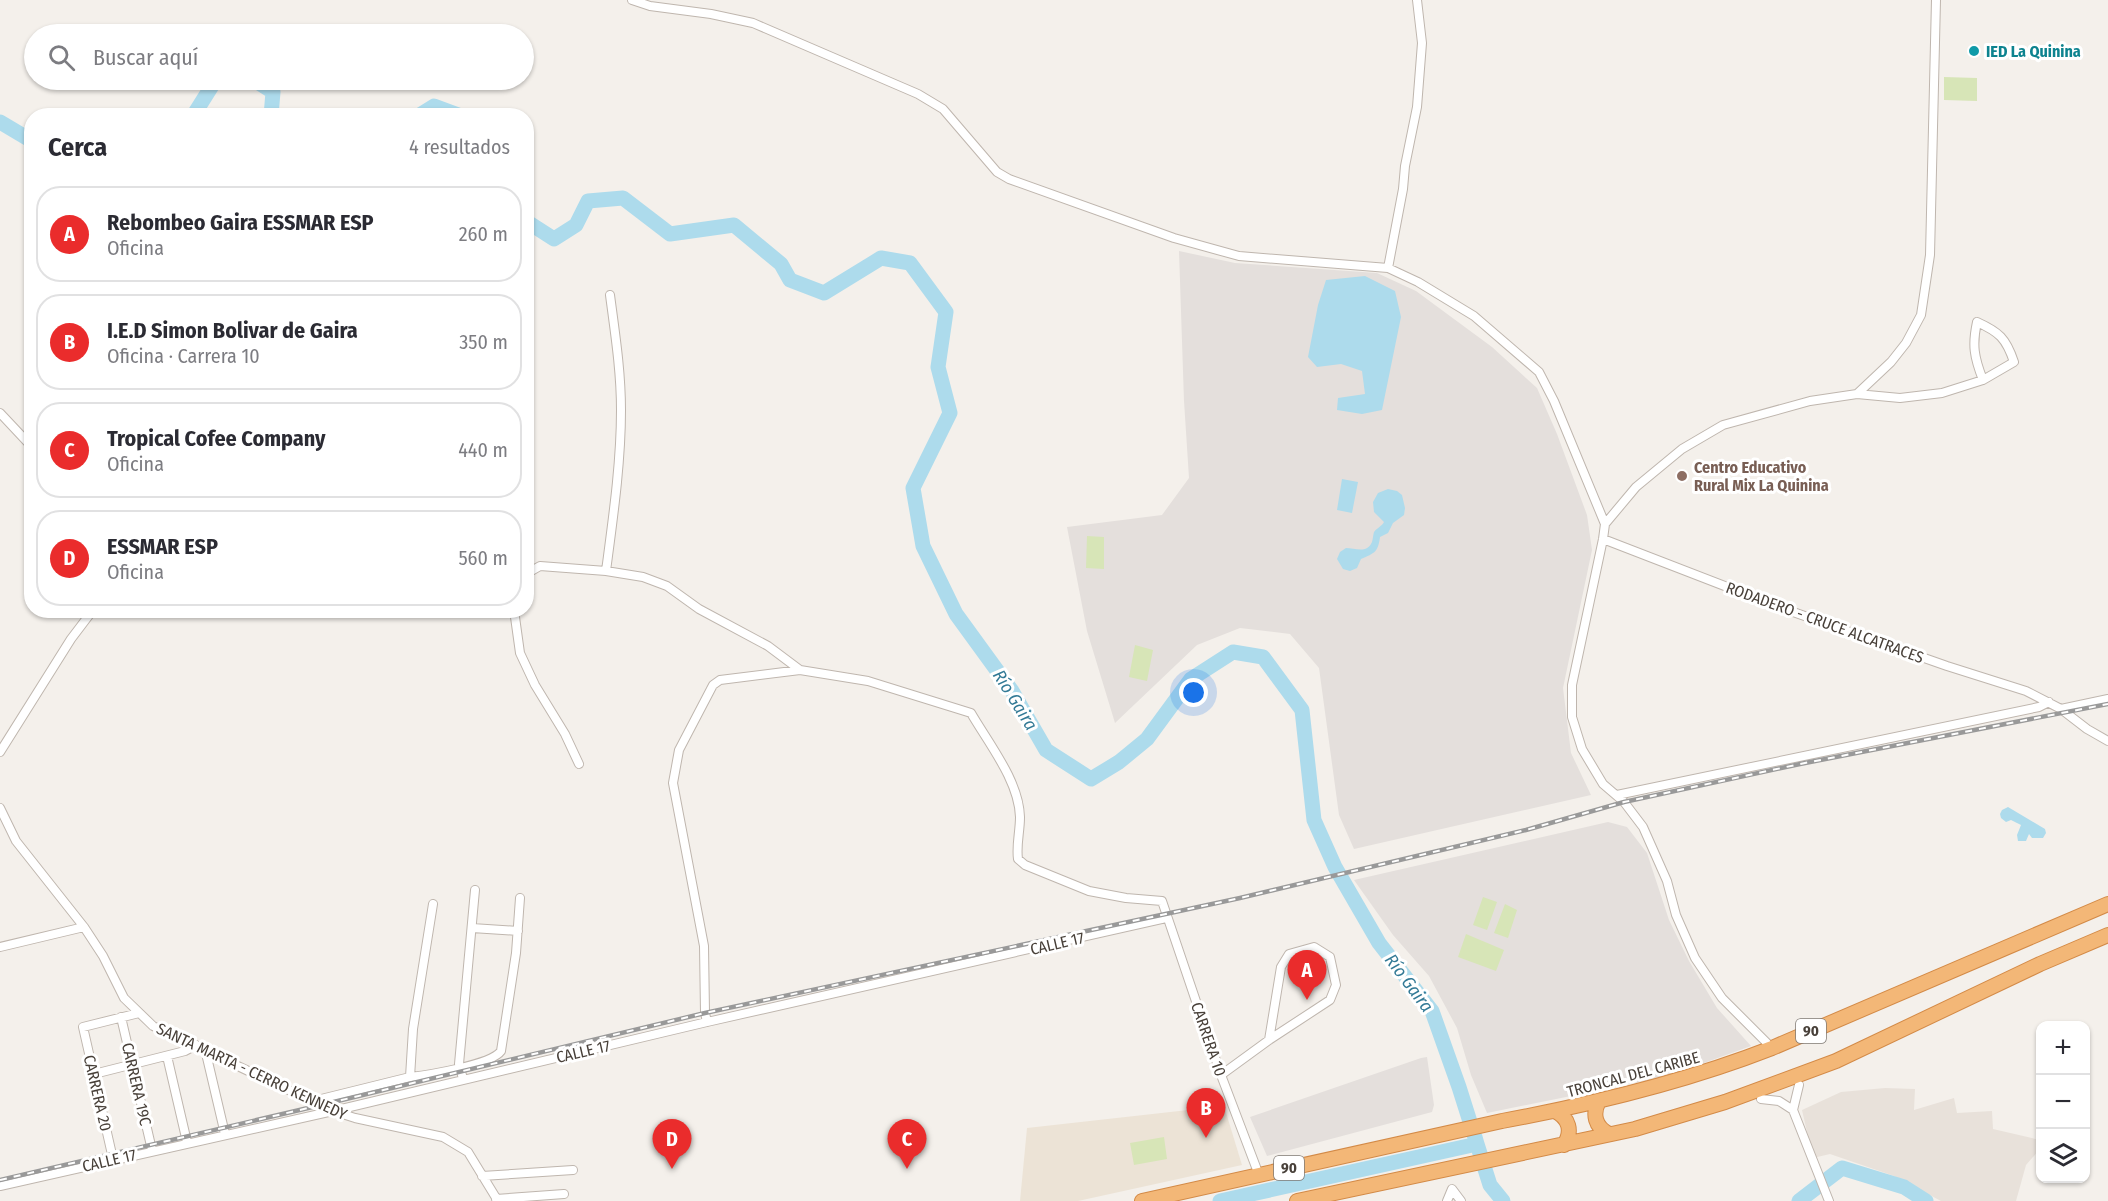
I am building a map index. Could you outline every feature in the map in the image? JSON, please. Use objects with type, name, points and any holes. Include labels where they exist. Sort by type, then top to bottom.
[{"type":"highway","name":"TRONCAL DEL CARIBE","points":[[1142,1201],[1599,1101],[1719,1069],[2108,904]]},
{"type":"highway","name":"90","points":[[1297,1201],[1671,1120],[1836,1061],[2040,963],[2108,935]]},
{"type":"highway","points":[[1671,1120],[1761,1099],[1799,1085],[1885,1038]]},
{"type":"highway","points":[[1599,1101],[1595,1111],[1596,1123],[1609,1134]]},
{"type":"highway","points":[[1555,1111],[1568,1122],[1569,1134],[1564,1144]]},
{"type":"street","points":[[632,0],[650,6],[711,14],[753,23],[918,94],[943,108],[997,172],[1009,179],[1174,238],[1239,256],[1388,268],[1418,282],[1474,316],[1539,372],[1554,401],[1605,524],[1604,539],[1572,686],[1572,717],[1582,749],[1603,784],[1617,795],[1643,827],[1667,881],[1676,915],[1695,958],[1722,998],[1772,1048]]},
{"type":"street","points":[[1388,268],[1417,107],[1422,43],[1418,0]]},
{"type":"street","points":[[1857,394],[1906,343],[1921,315],[1930,255],[1936,0]]},
{"type":"street","points":[[606,571],[614,510],[621,411],[618,353],[610,295]]},
{"type":"street","points":[[1605,524],[1636,487],[1682,449],[1723,425],[1810,401],[1857,394],[1900,398],[1942,393],[1983,380],[2014,362],[2001,336],[1994,329],[1977,322],[1973,341],[1975,361],[1983,380]]},
{"type":"street","points":[[0,413],[24,438]]},
{"type":"street","name":"RODADERO - CRUCE ALCATRACES","points":[[1604,539],[1779,607],[2026,691],[2061,709],[2086,729],[2108,741]]},
{"type":"street","points":[[534,568],[540,566],[606,571],[643,577],[667,586],[699,609],[768,646],[800,670]]},
{"type":"street","points":[[0,752],[71,639],[87,618]]},
{"type":"street","points":[[515,618],[520,653],[535,685],[566,734],[579,764]]},
{"type":"street","points":[[706,1022],[704,946],[673,783],[679,750],[712,685],[720,680],[800,670]]},
{"type":"street","name":"CARRERA 10","points":[[800,670],[868,681],[971,713],[1015,787],[1020,817],[1018,859],[1025,865],[1089,891],[1126,898],[1161,901],[1221,1075],[1259,1175]]},
{"type":"street","points":[[2061,709],[2108,699]]},
{"type":"street","points":[[1617,795],[2039,707],[2049,702]]},
{"type":"street","name":"SANTA MARTA - CERRO KENNEDY","points":[[0,808],[16,841],[84,927],[103,956],[124,998],[153,1026],[333,1111],[443,1137],[468,1152],[482,1176]]},
{"type":"street","points":[[463,1079],[460,1068],[475,890]]},
{"type":"street","points":[[313,1101],[410,1077],[460,1068],[494,1058],[501,1051],[511,993],[520,898]]},
{"type":"street","points":[[410,1077],[413,1029],[433,904]]},
{"type":"street","name":"CALLE 17","points":[[0,1186],[1166,918]]},
{"type":"street","points":[[0,947],[84,927]]},
{"type":"street","points":[[472,928],[518,931]]},
{"type":"street","points":[[1221,1075],[1330,1000],[1336,985],[1330,957],[1314,947],[1289,954],[1281,967],[1269,1040]]},
{"type":"street","points":[[121,1017],[139,1013]]},
{"type":"street","name":"CARRERA 20","points":[[113,1159],[83,1027],[121,1017]]},
{"type":"street","name":"CARRERA 19C","points":[[121,1017],[152,1150]]},
{"type":"street","points":[[94,1074],[185,1051],[196,1045]]},
{"type":"street","points":[[205,1049],[225,1134]]},
{"type":"street","points":[[167,1056],[187,1142]]},
{"type":"street","points":[[1793,1110],[1799,1085]]},
{"type":"street","points":[[1761,1099],[1779,1101],[1793,1110],[1829,1201]]},
{"type":"street","points":[[564,1194],[497,1200],[482,1176],[573,1170]]},
{"type":"street","points":[[1447,1201],[1452,1189],[1461,1201]]},
{"type":"shaded area","points":[[1179,251],[1235,263],[1377,273],[1416,291],[1492,347],[1537,388],[1587,515],[1592,550],[1563,688],[1571,753],[1591,795],[1354,849],[1339,815],[1319,668],[1290,634],[1240,628],[1197,645],[1115,723],[1087,631],[1067,527],[1162,515],[1189,478]]},
{"type":"shaded area","points":[[1608,822],[1627,827],[1647,853],[1669,920],[1689,961],[1717,1008],[1751,1046],[1665,1077],[1487,1113],[1471,1075],[1457,1028],[1429,976],[1393,935],[1354,880]]},
{"type":"shaded area","points":[[1427,1057],[1434,1105],[1432,1112],[1267,1156],[1250,1117]]},
{"type":"shaded area","points":[[1885,1088],[1915,1089],[1914,1110],[1954,1098],[1957,1113],[1992,1111],[1993,1129],[2036,1139],[2036,1154],[2026,1165],[2016,1201],[1941,1201],[1894,1176],[1830,1154],[1813,1158],[1802,1110],[1841,1092]]},
{"type":"shaded area","points":[[1224,1106],[1242,1165],[1078,1201],[1020,1201],[1027,1128]]},
{"type":"green space","points":[[1944,77],[1977,78],[1977,101],[1944,100]]},
{"type":"green space","points":[[1087,536],[1104,537],[1104,569],[1086,568]]},
{"type":"green space","points":[[1135,645],[1153,650],[1147,681],[1129,677]]},
{"type":"green space","points":[[1483,897],[1497,902],[1487,930],[1473,925]]},
{"type":"green space","points":[[1505,904],[1517,910],[1508,938],[1494,933]]},
{"type":"green space","points":[[1466,934],[1504,950],[1496,971],[1458,957]]},
{"type":"green space","points":[[1164,1137],[1167,1159],[1134,1165],[1130,1143]]},
{"type":"water","points":[[1365,276],[1395,291],[1401,317],[1382,410],[1362,414],[1337,410],[1338,398],[1365,394],[1362,371],[1341,364],[1317,367],[1308,357],[1318,305],[1326,280]]},
{"type":"water","points":[[1342,479],[1358,482],[1352,513],[1337,510]]},
{"type":"water","points":[[1388,489],[1402,495],[1404,515],[1393,523],[1388,533],[1380,537],[1377,549],[1361,559],[1357,568],[1350,571],[1343,569],[1337,559],[1340,552],[1346,548],[1361,550],[1370,546],[1374,532],[1384,522],[1374,512],[1373,502],[1378,493]]},
{"type":"water","points":[[2008,807],[2045,829],[2046,833],[2043,838],[2032,838],[2029,834],[2026,841],[2018,841],[2017,835],[2021,825],[2011,820],[2006,822],[2001,818],[2002,810]]},
{"type":"waterway","name":"Río Gaira","points":[[198,108],[209,90]]},
{"type":"waterway","name":"Río Gaira","points":[[270,90],[273,92],[272,108]]},
{"type":"waterway","name":"Río Gaira","points":[[431,108],[434,106],[439,108]]},
{"type":"waterway","name":"Río Gaira","points":[[0,122],[24,136]]},
{"type":"waterway","name":"Río Gaira","points":[[534,226],[554,239],[576,225],[588,201],[623,198],[670,234],[734,225],[781,264],[790,280],[824,293],[881,258],[910,263],[946,312],[938,367],[950,413],[913,488],[923,546],[956,614],[1012,691],[1046,750],[1091,779],[1119,762],[1147,739],[1191,679],[1233,652],[1263,657],[1302,710],[1314,820],[1335,867],[1379,943],[1432,1011],[1490,1185],[1503,1201]]},
{"type":"waterway","points":[[1220,1201],[1477,1144],[1475,1137]]},
{"type":"waterway","name":"Río Gaira","points":[[1799,1201],[1842,1168],[1904,1187],[1926,1201]]},
{"type":"railway","points":[[0,1180],[705,1013],[1240,898],[1526,830],[1624,802],[1800,764],[2108,704]]},
{"type":"place","name":"IED La Quinina","points":[[1974,51]]},
{"type":"place","name":"Centro Educativo Rural Mix La Quinina","points":[[1682,476]]},
{"type":"place","name":"Rebombeo Gaira ESSMAR ESP","points":[[1307,1000]]},
{"type":"place","name":"I.E.D Simon Bolivar de Gaira","points":[[1206,1138]]},
{"type":"place","name":"ESSMAR ESP","points":[[672,1169]]},
{"type":"place","name":"Tropical Cofee Company","points":[[907,1169]]}]
